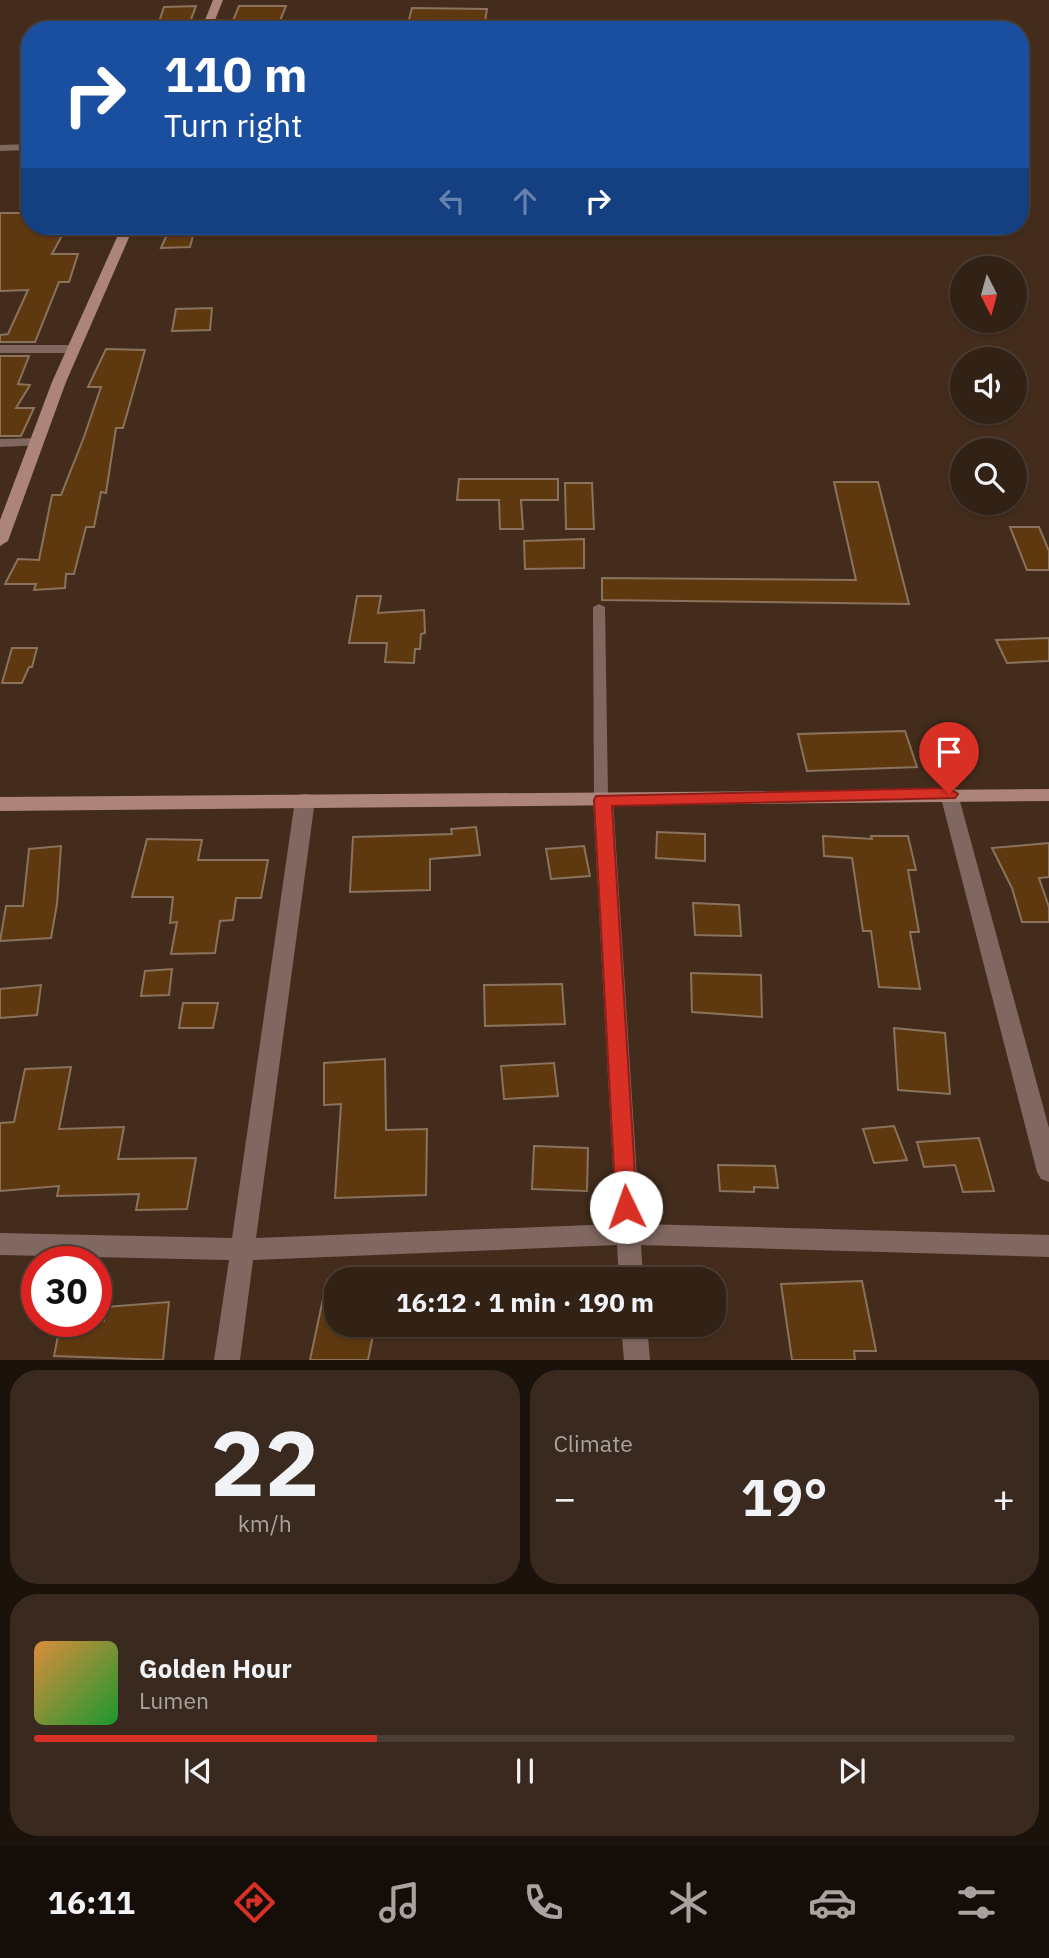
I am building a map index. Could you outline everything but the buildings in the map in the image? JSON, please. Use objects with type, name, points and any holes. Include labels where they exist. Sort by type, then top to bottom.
[{"type":"street","points":[[210,21],[218,0]]},
{"type":"street","points":[[0,148],[21,147]]},
{"type":"street","points":[[0,541],[73,348],[124,235]]},
{"type":"street","points":[[0,349],[73,348]]},
{"type":"street","points":[[0,443],[37,442]]},
{"type":"street","points":[[949,794],[1049,1172]]},
{"type":"street","points":[[0,804],[1049,794]]},
{"type":"street","points":[[602,798],[630,1267]]},
{"type":"street","points":[[227,1360],[305,800]]},
{"type":"street","points":[[0,1244],[244,1249],[628,1234],[1049,1246]]},
{"type":"street","points":[[635,1337],[637,1360]]},
{"type":"lane","points":[[599,607],[602,798]]},
{"type":"route","points":[[626,1207],[603,800],[949,794]]}]
